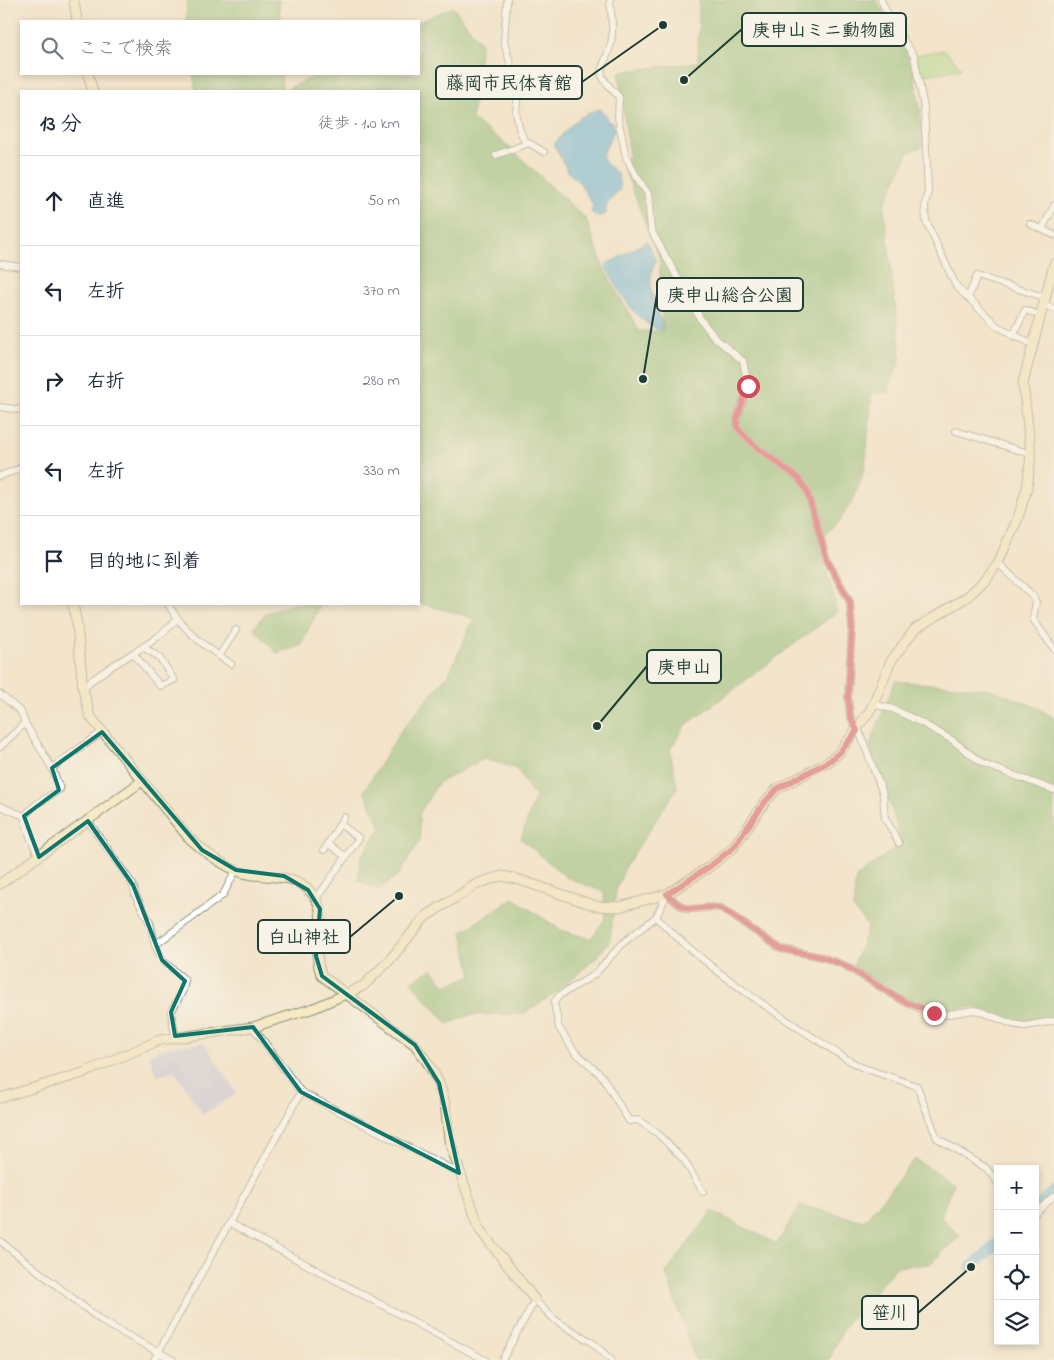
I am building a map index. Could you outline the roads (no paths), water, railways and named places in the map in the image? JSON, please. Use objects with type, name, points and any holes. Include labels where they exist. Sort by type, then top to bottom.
[{"type":"street","points":[[74,0],[77,20]]},
{"type":"street","points":[[507,0],[505,48],[518,91],[516,112],[519,128],[524,140],[544,152]]},
{"type":"street","points":[[610,0],[611,42],[600,68],[603,80],[619,96],[618,118],[626,157],[634,174],[648,194],[650,230],[701,320],[715,338],[743,361],[748,386],[737,419],[737,428],[755,446],[798,478],[807,491],[827,560],[850,602],[852,628],[848,697],[850,715],[884,794],[885,818],[899,843]]},
{"type":"street","points":[[881,0],[892,23],[914,56],[924,108],[928,183],[925,206],[926,221],[956,286],[997,326],[1012,336],[1032,344]]},
{"type":"street","points":[[88,75],[93,90]]},
{"type":"street","points":[[496,155],[529,143]]},
{"type":"street","points":[[1042,230],[1054,206]]},
{"type":"street","points":[[1030,224],[1054,235]]},
{"type":"street","points":[[0,264],[20,266]]},
{"type":"street","points":[[0,1098],[82,1073],[160,1040],[175,1036],[253,1026],[314,1008],[346,994],[363,986],[388,962],[426,917],[475,885],[488,880],[502,876],[517,879],[596,906],[619,907],[667,894],[709,867],[733,848],[765,802],[777,789],[828,762],[839,753],[858,730],[873,704],[891,660],[914,629],[967,597],[998,564],[1018,518],[1027,488],[1031,454],[1023,383],[1039,315],[1054,264]]},
{"type":"street","points":[[968,298],[977,276],[1043,301],[1054,308]]},
{"type":"street","points":[[1012,336],[1025,310],[1039,315]]},
{"type":"street","points":[[0,408],[20,410]]},
{"type":"street","points":[[956,431],[1031,454]]},
{"type":"street","points":[[0,476],[20,468]]},
{"type":"street","points":[[998,564],[1033,596],[1036,602],[1033,619],[1054,650]]},
{"type":"street","points":[[73,605],[83,688],[90,716],[188,837],[202,850],[236,870],[255,876],[284,876],[308,890],[316,899],[320,909],[317,966],[322,976],[415,1045],[429,1065],[439,1083],[445,1103],[449,1140],[480,1230],[535,1300],[556,1320],[594,1343],[611,1360]]},
{"type":"street","points":[[169,605],[177,619],[198,642],[231,664]]},
{"type":"street","points":[[83,688],[92,679],[143,647],[177,619]]},
{"type":"street","points":[[1026,622],[1033,619]]},
{"type":"street","points":[[219,656],[236,630]]},
{"type":"street","points":[[134,653],[160,686],[174,680],[159,657],[143,647]]},
{"type":"street","points":[[0,694],[21,712],[25,723],[52,768],[60,789],[36,805],[24,816]]},
{"type":"street","points":[[873,704],[893,709],[922,723],[952,740],[983,764],[1054,790]]},
{"type":"street","points":[[0,748],[25,723]]},
{"type":"street","points":[[52,768],[102,732]]},
{"type":"street","points":[[0,884],[142,781]]},
{"type":"street","points":[[0,806],[24,816]]},
{"type":"street","points":[[24,816],[30,837],[39,857]]},
{"type":"street","points":[[344,817],[327,847],[346,857]]},
{"type":"street","points":[[88,821],[133,885],[134,894],[150,924],[155,945],[162,960],[185,980],[183,990],[171,1012],[175,1036]]},
{"type":"street","points":[[316,899],[359,838],[340,824]]},
{"type":"street","points":[[155,945],[223,895],[236,870]]},
{"type":"street","points":[[667,894],[656,917],[624,942],[594,976],[560,995],[554,1002],[559,1028],[575,1052],[602,1076],[629,1122],[638,1120],[675,1150],[691,1169],[703,1192]]},
{"type":"street","points":[[667,894],[680,907],[688,910],[712,907],[721,908],[781,949],[822,957],[844,965],[905,1002],[921,1009],[943,1014],[974,1010],[998,1017],[1012,1024],[1025,1026],[1054,1021]]},
{"type":"street","points":[[656,917],[676,938],[718,973],[845,1058],[861,1067],[917,1086],[937,1138],[986,1168],[994,1178]]},
{"type":"street","points":[[253,1026],[301,1092],[459,1173]]},
{"type":"street","points":[[154,1360],[301,1092]]},
{"type":"street","points":[[1038,1210],[1054,1196]]},
{"type":"street","points":[[229,1223],[485,1360]]},
{"type":"street","points":[[0,1241],[103,1322],[173,1360]]},
{"type":"street","points":[[502,1360],[535,1300]]},
{"type":"water","points":[[600,109],[605,114],[608,122],[613,122],[615,128],[602,156],[605,163],[618,174],[620,189],[606,205],[606,214],[597,217],[591,212],[593,205],[579,182],[568,172],[554,145],[568,127],[579,118]]},
{"type":"water","points":[[647,241],[656,261],[653,268],[651,286],[661,322],[661,330],[652,327],[636,313],[622,295],[606,268],[607,264]]},
{"type":"waterway","points":[[1039,1204],[1054,1191]]},
{"type":"waterway","points":[[971,1267],[994,1247]]},
{"type":"place","name":"藤岡市民体育館","points":[[663,25]]},
{"type":"place","name":"庚申山ミニ動物園","points":[[684,80]]},
{"type":"place","name":"庚申山総合公園","points":[[643,379]]},
{"type":"place","name":"庚申山","points":[[597,726]]},
{"type":"place","name":"白山神社","points":[[399,896]]},
{"type":"place","name":"笹川","points":[[971,1267]]}]
